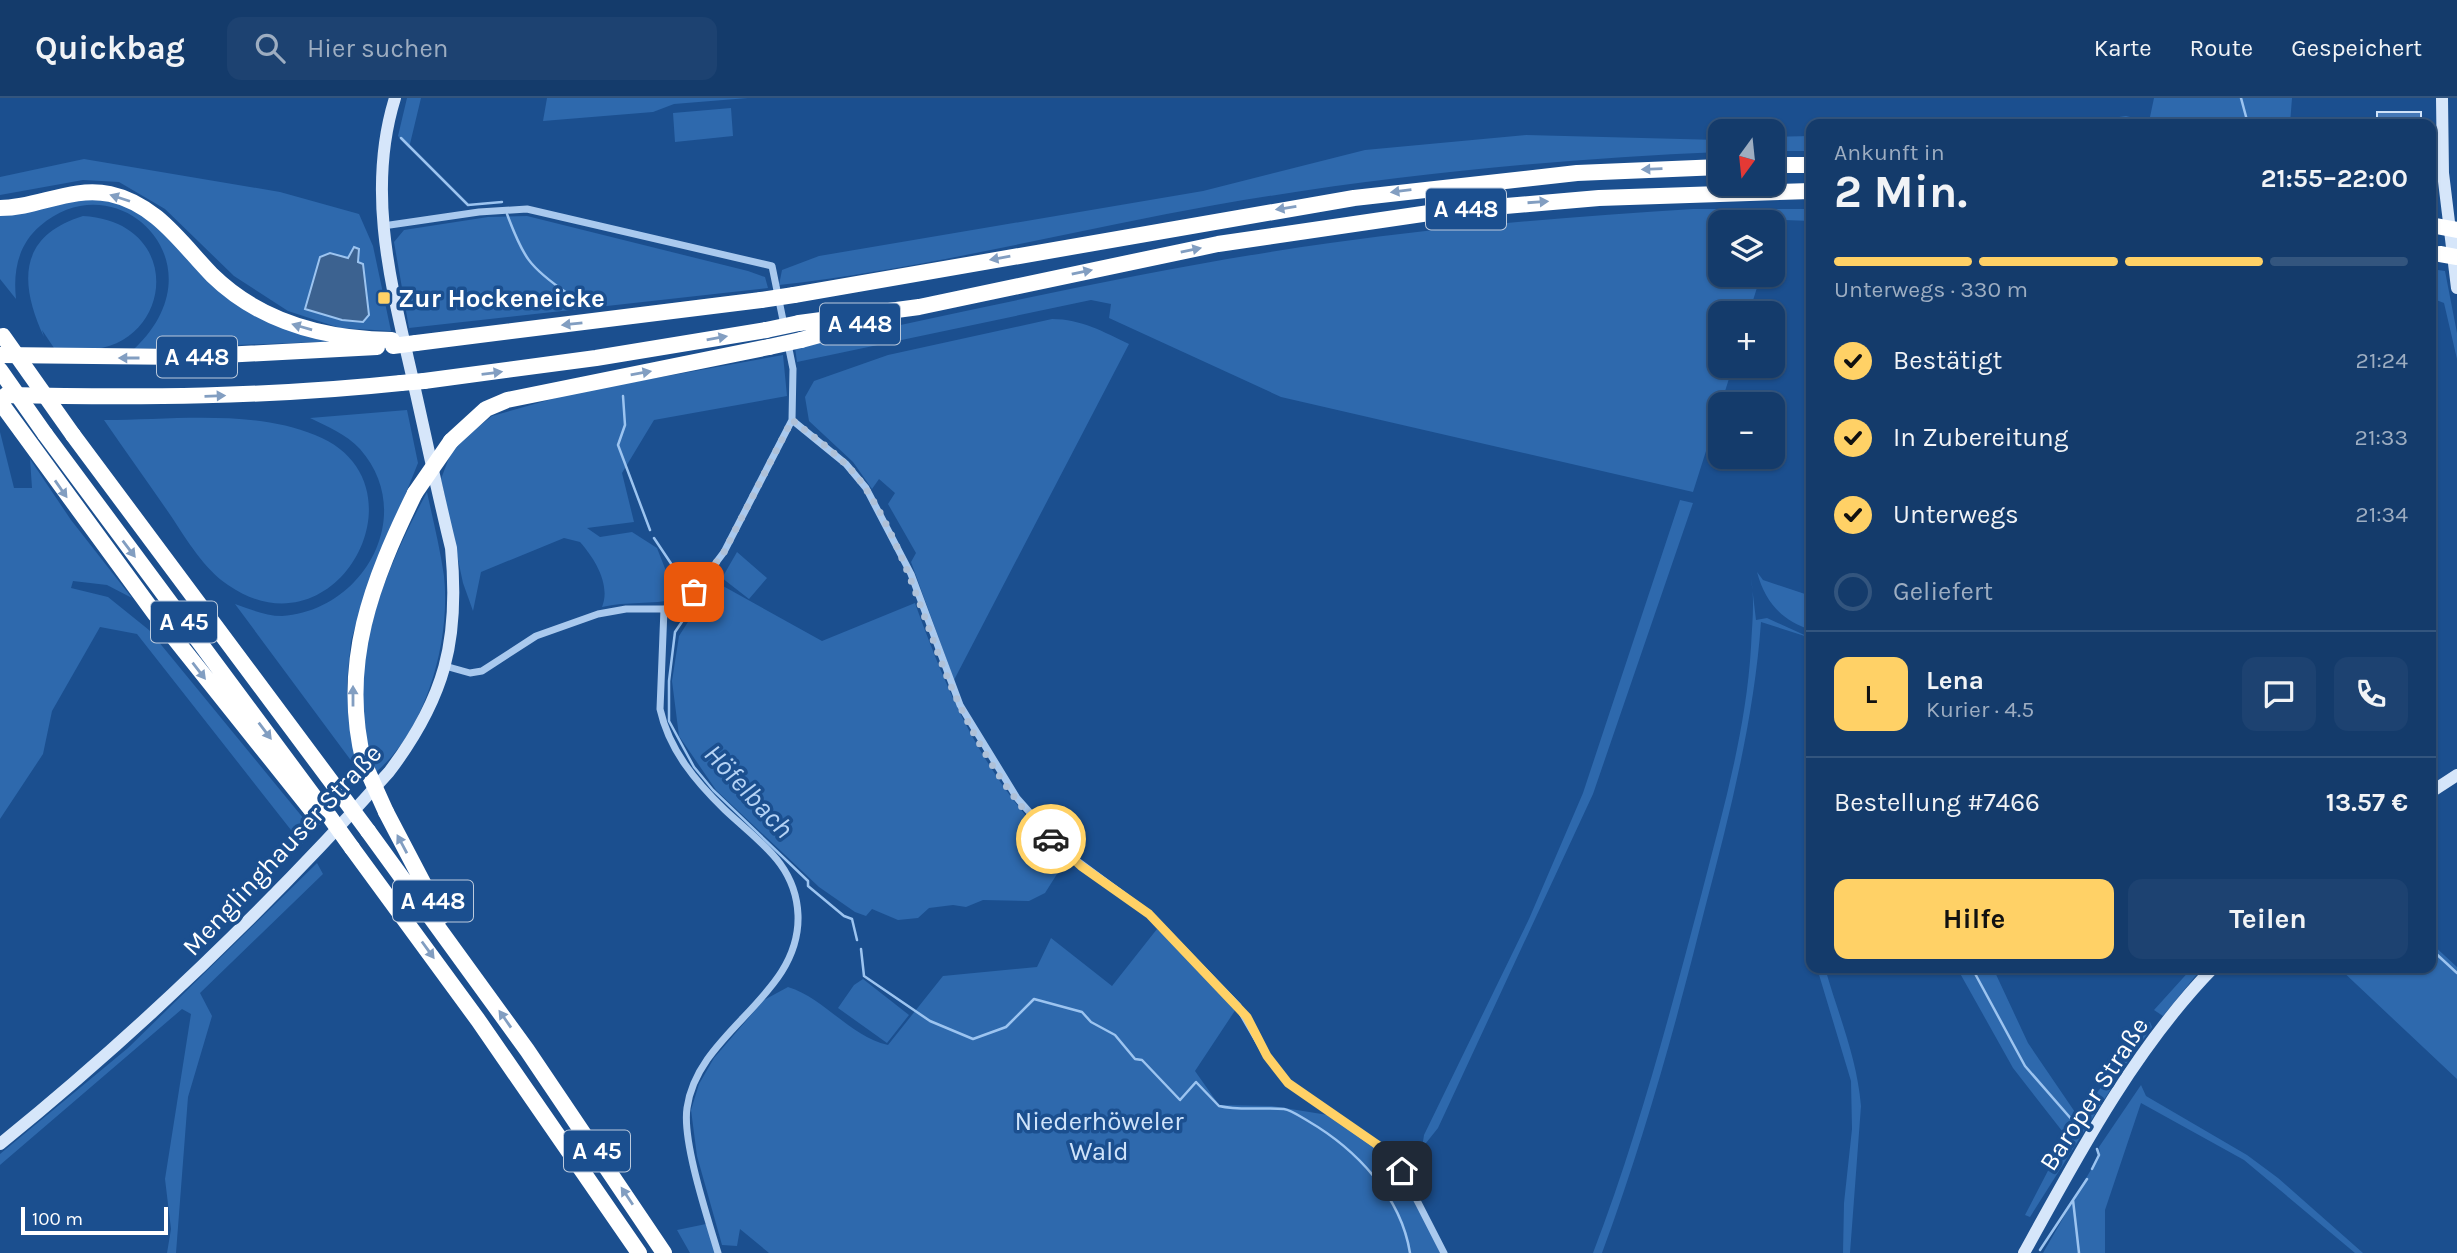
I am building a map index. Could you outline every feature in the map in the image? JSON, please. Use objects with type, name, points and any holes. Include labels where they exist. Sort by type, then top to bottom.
[{"type":"highway","points":[[1785,165],[1806,165]]},
{"type":"highway","name":"A 448","points":[[0,355],[96,358],[240,356],[465,336],[794,295],[1354,198],[1565,174],[1708,168]]},
{"type":"highway","name":"A 448","points":[[483,988],[386,812],[364,763],[355,727],[353,701],[357,653],[370,601],[398,528],[415,493],[451,441],[486,409],[525,394],[769,347],[800,332],[1218,244],[1436,212],[1599,198],[1806,191]]},
{"type":"highway","points":[[0,208],[76,192],[108,194],[126,199],[162,222],[231,291],[272,317],[303,328],[393,343]]},
{"type":"highway","points":[[2436,226],[2457,230]]},
{"type":"highway","points":[[2436,253],[2457,257]]},
{"type":"highway","name":"A 448","points":[[0,394],[169,397],[326,390],[424,381],[596,358],[766,330],[800,332]]},
{"type":"highway","name":"A 45","points":[[2,334],[73,435],[483,988],[664,1253]]},
{"type":"highway","name":"A 45","points":[[0,370],[321,813],[355,853],[478,1020],[639,1253]]},
{"type":"highway","points":[[0,402],[155,614],[321,813]]},
{"type":"street","name":"Menglinghauser Straße","points":[[0,1144],[79,1080],[180,990],[314,856],[410,745],[430,708],[452,639],[456,597],[451,548],[397,310],[382,226],[385,144],[396,98]]},
{"type":"street","points":[[2442,98],[2443,173],[2457,288]]},
{"type":"street","points":[[382,226],[479,212],[527,209],[772,266],[793,369],[792,420],[714,569],[688,597],[664,609],[626,609],[587,618],[536,636],[476,673],[445,666]]},
{"type":"street","points":[[792,420],[846,464],[866,488],[911,574],[960,705],[1017,798],[1064,851],[1149,914],[1238,1006],[1267,1056],[1288,1083],[1389,1154],[1402,1171],[1444,1253]]},
{"type":"street","points":[[664,609],[666,634],[660,709],[663,725],[673,746],[701,786],[777,856],[794,887],[798,912],[796,942],[790,957],[776,980],[714,1051],[702,1068],[688,1100],[688,1135],[719,1253]]},
{"type":"street","points":[[2436,789],[2457,775]]},
{"type":"street","name":"Baroper Straße","points":[[2024,1253],[2124,1085],[2162,1031],[2209,973]]},
{"type":"green space","points":[[407,98],[421,98],[409,148],[398,136]]},
{"type":"green space","points":[[547,98],[748,98],[674,104],[653,112],[543,121]]},
{"type":"green space","points":[[2154,98],[2292,98],[2290,119],[2150,117]]},
{"type":"green space","points":[[731,108],[733,136],[675,142],[673,113]]},
{"type":"green space","points":[[2126,116],[2138,119],[2105,119]]},
{"type":"green space","points":[[1526,135],[1708,140],[1708,153],[1530,164],[1341,185],[1161,215],[942,260],[779,285],[782,270],[819,256],[1203,191],[1365,150]]},
{"type":"green space","points":[[1806,136],[1806,151],[1785,151],[1785,137]]},
{"type":"green space","points":[[84,159],[280,192],[359,214],[373,246],[391,331],[340,328],[288,311],[234,276],[165,209],[119,182],[83,180],[0,195],[0,177]]},
{"type":"green space","points":[[75,198],[119,202],[156,222],[208,277],[343,341],[134,349],[159,317],[169,284],[165,255],[150,230],[128,213],[100,205],[70,209],[33,233],[22,250],[16,269],[16,299],[0,279],[0,214]]},
{"type":"green space","points":[[1693,209],[1806,209],[1806,221],[1785,220],[1785,210],[1708,210],[1708,287],[1757,287],[1753,301],[1708,301],[1708,378],[1729,378],[1725,392],[1708,392],[1708,445],[1693,492],[1281,397],[1109,318],[1111,304],[1091,300],[797,362],[795,347],[1128,277],[1263,253],[1465,227]]},
{"type":"green space","points":[[83,216],[116,223],[139,239],[152,260],[156,284],[151,307],[138,328],[116,343],[87,350],[54,348],[42,330],[44,337],[30,298],[30,264],[36,249],[46,236]]},
{"type":"green space","points":[[527,216],[748,271],[765,277],[768,288],[409,328],[394,242],[404,230],[488,217]]},
{"type":"green space","points":[[2436,270],[2445,271],[2457,333],[2457,359],[2444,303],[2436,300]]},
{"type":"green space","points":[[1052,319],[1083,324],[1129,344],[954,680],[911,562],[916,553],[888,504],[895,493],[879,479],[872,489],[853,462],[809,421],[805,397],[814,381],[888,355]]},
{"type":"green space","points":[[783,355],[787,396],[654,420],[622,473],[634,522],[587,528],[600,537],[632,532],[657,548],[677,599],[602,607],[603,581],[596,564],[580,542],[564,538],[481,572],[473,611],[463,583],[441,479],[453,447],[492,416],[573,393]]},
{"type":"green space","points":[[407,410],[418,463],[363,600],[351,641],[347,682],[349,721],[361,774],[235,604],[276,616],[311,610],[337,597],[358,578],[373,555],[382,530],[384,502],[377,475],[355,444],[310,418]]},
{"type":"green space","points":[[238,419],[290,427],[315,435],[349,458],[366,489],[368,523],[357,556],[335,583],[304,600],[268,602],[228,585],[196,554],[104,420]]},
{"type":"green space","points":[[0,432],[14,488],[32,488],[30,459],[71,520],[132,598],[107,585],[73,581],[71,588],[108,597],[149,630],[313,830],[302,844],[137,634],[100,627],[52,711],[43,754],[0,819]]},
{"type":"green space","points":[[427,492],[444,576],[445,601],[439,656],[421,709],[409,733],[394,754],[376,772],[366,736],[362,700],[364,664],[381,593],[410,524]]},
{"type":"green space","points":[[1680,500],[1693,503],[1593,794],[1438,1128],[1422,1148],[1424,1135],[1529,919],[1583,793]]},
{"type":"green space","points":[[737,552],[767,578],[749,599],[722,578]]},
{"type":"green space","points":[[1757,572],[1763,580],[1806,594],[1806,628],[1783,616],[1760,583]]},
{"type":"green space","points":[[714,581],[822,641],[915,603],[958,708],[992,770],[1036,828],[1063,857],[1064,863],[1045,893],[1029,901],[983,900],[966,907],[953,905],[929,908],[918,918],[898,920],[872,909],[866,916],[855,912],[819,887],[716,790],[679,736],[672,681],[679,636]]},
{"type":"green space","points":[[1752,590],[1756,620],[1767,618],[1806,636],[1761,622],[1753,695],[1740,766],[1683,995],[1645,1125],[1602,1253],[1593,1253],[1625,1164],[1652,1074],[1725,801],[1744,709]]},
{"type":"green space","points":[[317,863],[323,874],[200,993],[212,1016],[188,1097],[176,1253],[167,1253],[171,1229],[165,1179],[191,1014],[182,1009],[0,1165],[0,1154],[128,1048]]},
{"type":"green space","name":"Niederhöweler Wald","points":[[1157,929],[1238,1006],[1195,1071],[1219,1105],[1272,1106],[1334,1116],[1389,1154],[1444,1253],[769,1253],[740,1229],[737,1246],[722,1245],[697,1156],[691,1110],[699,1084],[714,1058],[764,1000],[788,987],[814,1000],[861,1034],[888,1045],[943,976],[1037,967],[1051,938],[1112,986]]},
{"type":"green space","points":[[2436,948],[2457,967],[2457,1079],[2344,973],[2436,973]]},
{"type":"green space","points":[[1819,973],[1827,973],[1851,1053],[1861,1106],[1850,1253],[1843,1253],[1844,1203],[1852,1129],[1851,1081]]},
{"type":"green space","points":[[1960,973],[1995,973],[2028,1043],[2079,1118],[2109,1076],[2113,1079],[2114,1084],[2030,1217],[2025,1215],[2066,1136],[2013,1068]]},
{"type":"green space","points":[[2187,973],[2198,973],[2163,1016],[2154,1010]]},
{"type":"green space","points":[[863,979],[909,1015],[887,1043],[838,1008],[854,985]]},
{"type":"green space","points":[[2150,1022],[2152,1027],[2118,1075],[2112,1071],[2144,1025]]},
{"type":"green space","points":[[2141,1085],[2146,1096],[2247,1155],[2278,1178],[2363,1253],[2355,1253],[2244,1160],[2141,1103],[2105,1210],[2105,1253],[2043,1253],[2100,1154],[2099,1147]]},
{"type":"green space","points":[[706,1224],[716,1253],[690,1253],[677,1230]]},
{"type":"shaded area","points":[[354,247],[359,249],[358,262],[363,264],[369,315],[363,322],[342,320],[305,309],[320,257],[330,253],[348,258]]},
{"type":"building","points":[[2377,112],[2421,112],[2421,119],[2377,119]]},
{"type":"waterway","points":[[2241,98],[2247,119]]},
{"type":"waterway","name":"Höfelbach","points":[[401,138],[468,205],[502,202]]},
{"type":"waterway","name":"Höfelbach","points":[[507,214],[529,260],[544,276],[567,293]]},
{"type":"waterway","name":"Höfelbach","points":[[623,396],[625,425],[618,445],[650,530]]},
{"type":"waterway","name":"Höfelbach","points":[[654,538],[688,589]]},
{"type":"waterway","name":"Höfelbach","points":[[694,604],[675,632],[669,681],[669,721],[694,767],[713,790],[808,881],[808,886],[844,916],[852,919],[857,940]]},
{"type":"waterway","name":"Höfelbach","points":[[861,949],[864,976],[930,1021],[973,1039],[1006,1027],[1034,999],[1082,1012],[1091,1022],[1115,1035],[1135,1059],[1142,1060],[1180,1100],[1196,1082],[1219,1106],[1284,1109],[1296,1114],[1343,1145],[1374,1176],[1397,1212],[1410,1253]]},
{"type":"waterway","points":[[2436,954],[2457,973]]},
{"type":"waterway","points":[[1975,973],[2025,1066],[2080,1129]]},
{"type":"waterway","points":[[2092,1169],[2099,1155],[2097,1149]]},
{"type":"waterway","points":[[2079,1253],[2073,1200],[2087,1179]]},
{"type":"waterway","points":[[2040,1250],[2073,1200]]},
{"type":"way so far","points":[[694,592],[714,569],[724,552],[792,420],[846,464],[866,488],[911,574],[946,674],[960,705],[999,772],[1051,839]]},
{"type":"place","name":"Zur Hockeneicke","points":[[384,298]]},
{"type":"route","points":[[1051,839],[1081,866],[1122,892],[1149,914],[1205,975],[1228,995],[1247,1017],[1267,1056],[1288,1083],[1382,1148],[1402,1171]]}]
